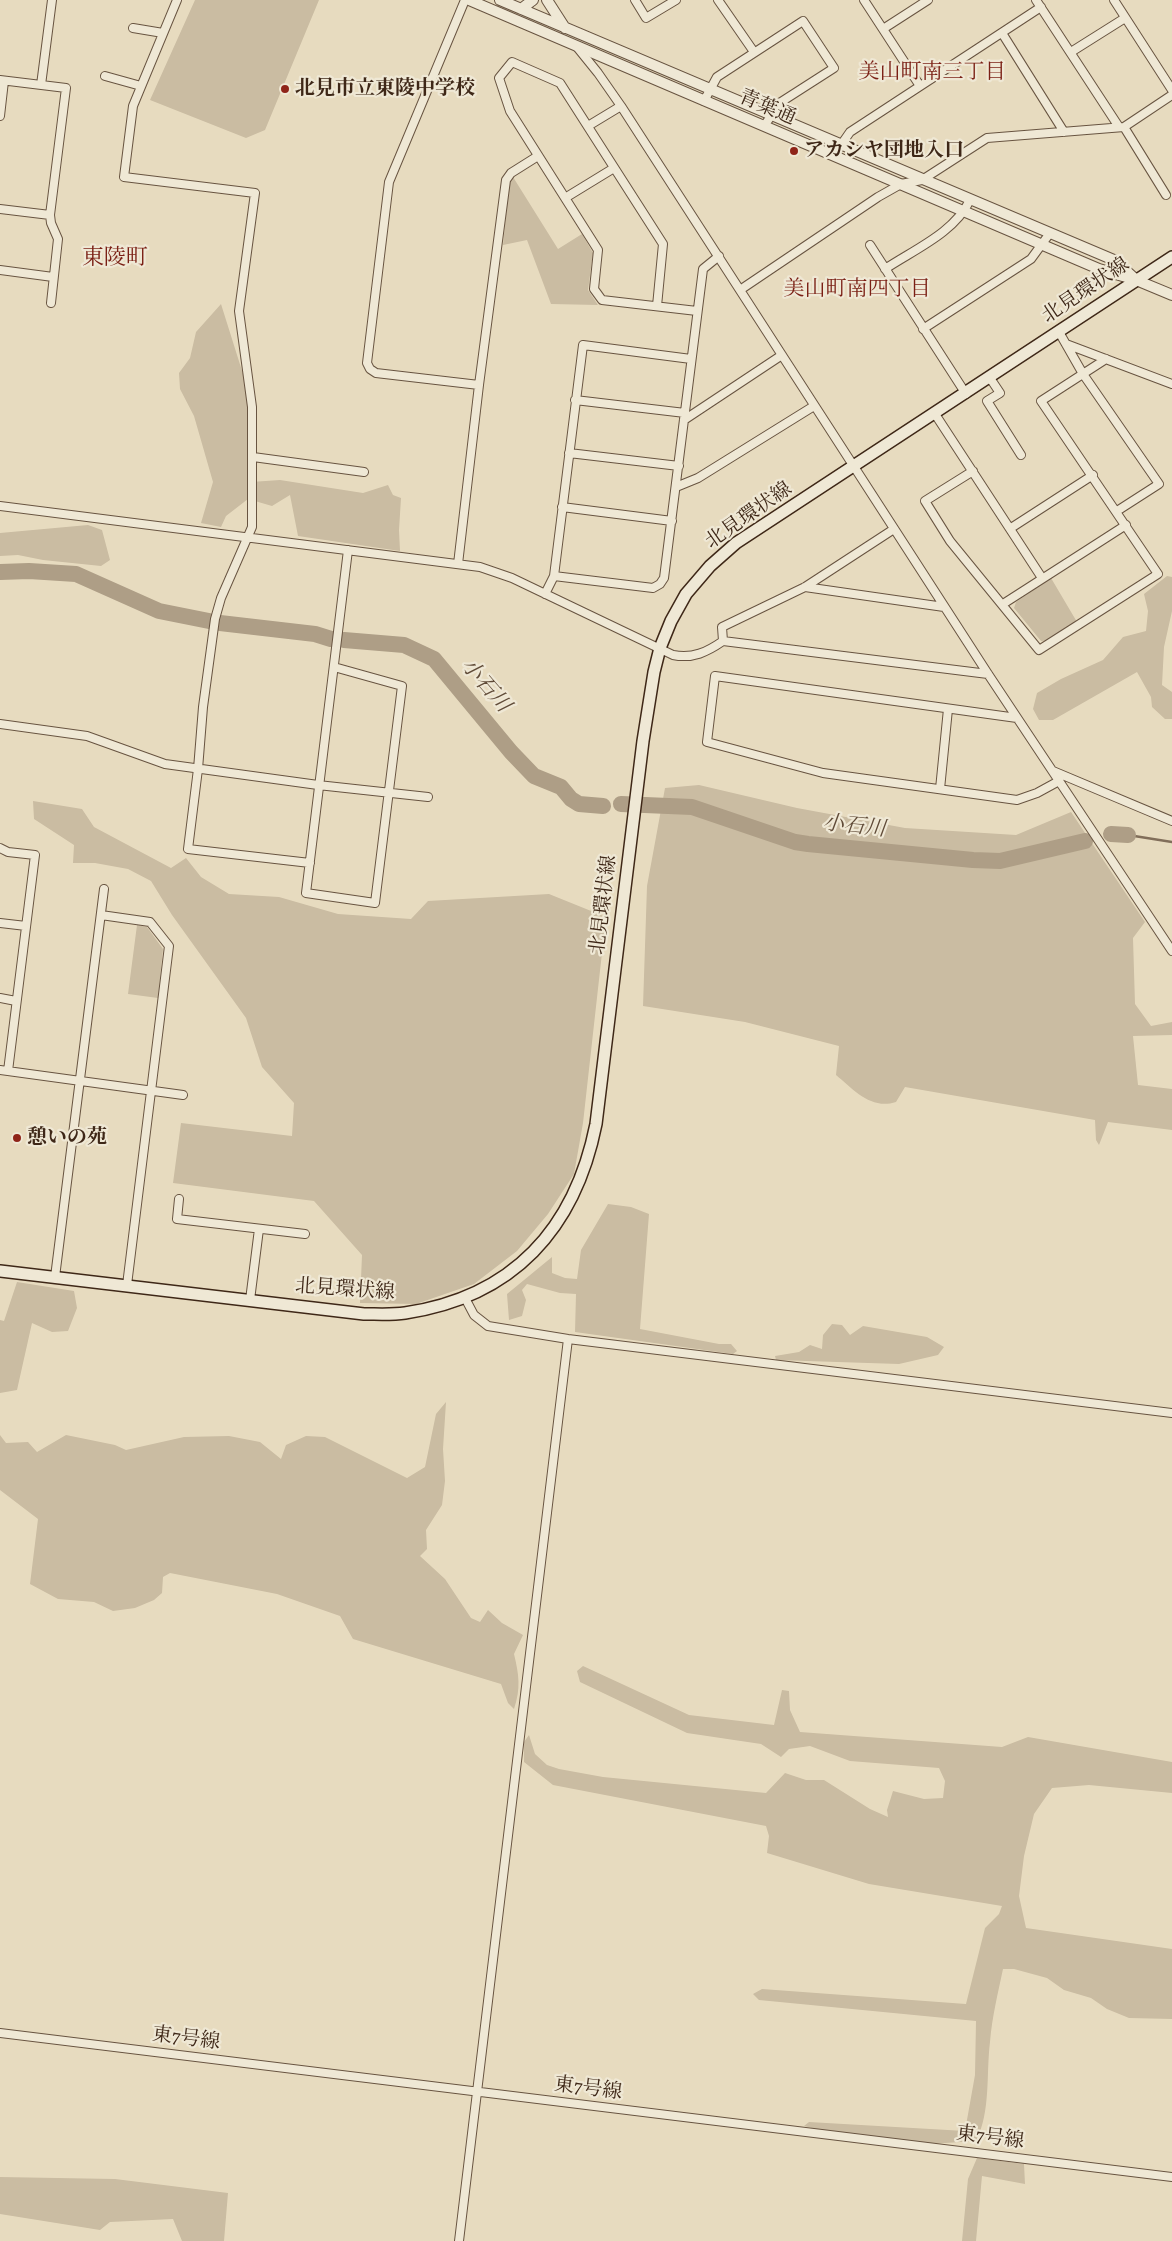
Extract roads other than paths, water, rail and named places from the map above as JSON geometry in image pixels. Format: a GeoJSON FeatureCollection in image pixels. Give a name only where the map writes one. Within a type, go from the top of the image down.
{"type":"FeatureCollection","features":[{"type":"Feature","properties":{"kind":"main road","name":"北見環状線"},"geometry":{"type":"LineString","coordinates":[[0,1271],[364,1314],[403,1313],[440,1306],[465,1298],[503,1277],[538,1247],[560,1220],[579,1186],[590,1155],[596,1124],[643,741],[654,672],[660,648],[671,621],[686,594],[710,566],[736,543],[966,394],[1172,257]]}},
{"type":"Feature","properties":{"kind":"street"},"geometry":{"type":"LineString","coordinates":[[41,85],[52,0]]}},
{"type":"Feature","properties":{"kind":"street"},"geometry":{"type":"LineString","coordinates":[[177,0],[133,106],[124,177],[256,193],[239,311],[252,407],[252,527],[221,598],[215,618],[203,707],[198,769],[188,849],[310,863]]}},
{"type":"Feature","properties":{"kind":"street"},"geometry":{"type":"LineString","coordinates":[[465,0],[389,182],[367,363],[370,369],[376,373],[479,385]]}},
{"type":"Feature","properties":{"kind":"street","name":"青葉通"},"geometry":{"type":"LineString","coordinates":[[469,0],[1099,269],[1136,280],[1172,295]]}},
{"type":"Feature","properties":{"kind":"street","name":"青葉通"},"geometry":{"type":"LineString","coordinates":[[500,0],[1114,260],[1136,280]]}},
{"type":"Feature","properties":{"kind":"street"},"geometry":{"type":"LineString","coordinates":[[521,9],[533,0]]}},
{"type":"Feature","properties":{"kind":"street"},"geometry":{"type":"LineString","coordinates":[[547,0],[574,44],[598,73],[621,106],[944,607],[1172,951]]}},
{"type":"Feature","properties":{"kind":"street"},"geometry":{"type":"LineString","coordinates":[[635,0],[646,18],[676,0]]}},
{"type":"Feature","properties":{"kind":"street"},"geometry":{"type":"LineString","coordinates":[[718,0],[754,52]]}},
{"type":"Feature","properties":{"kind":"street"},"geometry":{"type":"LineString","coordinates":[[864,0],[920,86]]}},
{"type":"Feature","properties":{"kind":"street"},"geometry":{"type":"LineString","coordinates":[[883,29],[928,0]]}},
{"type":"Feature","properties":{"kind":"street"},"geometry":{"type":"LineString","coordinates":[[1036,0],[1166,195]]}},
{"type":"Feature","properties":{"kind":"street"},"geometry":{"type":"LineString","coordinates":[[1114,0],[1172,90]]}},
{"type":"Feature","properties":{"kind":"street"},"geometry":{"type":"LineString","coordinates":[[834,156],[839,145],[850,132],[1041,8]]}},
{"type":"Feature","properties":{"kind":"street"},"geometry":{"type":"LineString","coordinates":[[1071,52],[1125,18]]}},
{"type":"Feature","properties":{"kind":"street"},"geometry":{"type":"LineString","coordinates":[[704,101],[718,77],[803,21],[834,68],[781,102],[764,126]]}},
{"type":"Feature","properties":{"kind":"street"},"geometry":{"type":"LineString","coordinates":[[133,28],[163,33]]}},
{"type":"Feature","properties":{"kind":"street"},"geometry":{"type":"LineString","coordinates":[[1002,33],[1064,132]]}},
{"type":"Feature","properties":{"kind":"street"},"geometry":{"type":"LineString","coordinates":[[657,306],[663,244],[560,83],[512,62],[499,78],[510,110],[598,250],[594,289],[602,300],[697,311]]}},
{"type":"Feature","properties":{"kind":"street"},"geometry":{"type":"LineString","coordinates":[[105,76],[140,86]]}},
{"type":"Feature","properties":{"kind":"street"},"geometry":{"type":"LineString","coordinates":[[0,116],[2,80],[66,88],[50,215],[51,223],[58,239],[51,303]]}},
{"type":"Feature","properties":{"kind":"street"},"geometry":{"type":"LineString","coordinates":[[740,290],[878,197],[901,184],[922,180],[987,138],[1122,127],[1172,95]]}},
{"type":"Feature","properties":{"kind":"street"},"geometry":{"type":"LineString","coordinates":[[588,126],[621,106]]}},
{"type":"Feature","properties":{"kind":"street"},"geometry":{"type":"LineString","coordinates":[[458,564],[506,180],[511,173],[538,156]]}},
{"type":"Feature","properties":{"kind":"street"},"geometry":{"type":"LineString","coordinates":[[565,198],[614,168]]}},
{"type":"Feature","properties":{"kind":"street"},"geometry":{"type":"LineString","coordinates":[[885,269],[954,224],[965,211],[970,200]]}},
{"type":"Feature","properties":{"kind":"street"},"geometry":{"type":"LineString","coordinates":[[0,210],[50,215]]}},
{"type":"Feature","properties":{"kind":"street"},"geometry":{"type":"LineString","coordinates":[[923,329],[1031,259],[1050,233]]}},
{"type":"Feature","properties":{"kind":"street"},"geometry":{"type":"LineString","coordinates":[[870,246],[966,394]]}},
{"type":"Feature","properties":{"kind":"street"},"geometry":{"type":"LineString","coordinates":[[554,576],[653,588],[660,584],[664,578],[703,269],[719,256]]}},
{"type":"Feature","properties":{"kind":"street"},"geometry":{"type":"LineString","coordinates":[[0,270],[53,277]]}},
{"type":"Feature","properties":{"kind":"street"},"geometry":{"type":"LineString","coordinates":[[1059,332],[1083,374],[1159,484],[1117,511]]}},
{"type":"Feature","properties":{"kind":"street"},"geometry":{"type":"LineString","coordinates":[[1066,344],[1172,384]]}},
{"type":"Feature","properties":{"kind":"street"},"geometry":{"type":"LineString","coordinates":[[545,594],[554,576],[583,345],[691,359]]}},
{"type":"Feature","properties":{"kind":"street"},"geometry":{"type":"LineString","coordinates":[[575,400],[685,416],[782,355]]}},
{"type":"Feature","properties":{"kind":"street"},"geometry":{"type":"LineString","coordinates":[[973,471],[925,501],[950,541],[1039,650],[1158,574],[1093,475],[1041,401],[1106,359]]}},
{"type":"Feature","properties":{"kind":"street"},"geometry":{"type":"LineString","coordinates":[[990,378],[1000,393],[987,402],[1021,455]]}},
{"type":"Feature","properties":{"kind":"street"},"geometry":{"type":"LineString","coordinates":[[676,487],[698,478],[814,406]]}},
{"type":"Feature","properties":{"kind":"street"},"geometry":{"type":"LineString","coordinates":[[935,414],[1042,578]]}},
{"type":"Feature","properties":{"kind":"street"},"geometry":{"type":"LineString","coordinates":[[569,453],[679,466]]}},
{"type":"Feature","properties":{"kind":"street"},"geometry":{"type":"LineString","coordinates":[[253,457],[364,472]]}},
{"type":"Feature","properties":{"kind":"street"},"geometry":{"type":"LineString","coordinates":[[1011,528],[1093,475]]}},
{"type":"Feature","properties":{"kind":"street"},"geometry":{"type":"LineString","coordinates":[[0,506],[480,567],[512,578],[673,655],[687,658],[707,652],[723,641],[988,674]]}},
{"type":"Feature","properties":{"kind":"street"},"geometry":{"type":"LineString","coordinates":[[562,507],[672,520]]}},
{"type":"Feature","properties":{"kind":"street"},"geometry":{"type":"LineString","coordinates":[[1003,604],[1126,525]]}},
{"type":"Feature","properties":{"kind":"street"},"geometry":{"type":"LineString","coordinates":[[723,641],[722,627],[806,587],[894,529]]}},
{"type":"Feature","properties":{"kind":"street"},"geometry":{"type":"LineString","coordinates":[[334,667],[402,686],[375,903],[306,893],[348,550]]}},
{"type":"Feature","properties":{"kind":"street"},"geometry":{"type":"LineString","coordinates":[[806,587],[944,607]]}},
{"type":"Feature","properties":{"kind":"street"},"geometry":{"type":"LineString","coordinates":[[1017,718],[716,676],[707,742],[823,773],[1017,800],[1037,793],[1059,781]]}},
{"type":"Feature","properties":{"kind":"street"},"geometry":{"type":"LineString","coordinates":[[940,789],[948,709]]}},
{"type":"Feature","properties":{"kind":"street"},"geometry":{"type":"LineString","coordinates":[[0,724],[87,736],[165,764],[318,786],[428,797]]}},
{"type":"Feature","properties":{"kind":"street"},"geometry":{"type":"LineString","coordinates":[[1051,770],[1172,820]]}},
{"type":"Feature","properties":{"kind":"street"},"geometry":{"type":"LineString","coordinates":[[0,848],[8,852],[34,854],[16,1001],[4,1071],[183,1096]]}},
{"type":"Feature","properties":{"kind":"street"},"geometry":{"type":"LineString","coordinates":[[55,1277],[104,889]]}},
{"type":"Feature","properties":{"kind":"street"},"geometry":{"type":"LineString","coordinates":[[101,915],[150,922],[169,946],[127,1286]]}},
{"type":"Feature","properties":{"kind":"street"},"geometry":{"type":"LineString","coordinates":[[0,923],[26,926]]}},
{"type":"Feature","properties":{"kind":"street"},"geometry":{"type":"LineString","coordinates":[[0,998],[16,1001]]}},
{"type":"Feature","properties":{"kind":"street"},"geometry":{"type":"LineString","coordinates":[[179,1199],[177,1219],[305,1234]]}},
{"type":"Feature","properties":{"kind":"street"},"geometry":{"type":"LineString","coordinates":[[250,1300],[259,1229]]}},
{"type":"Feature","properties":{"kind":"street"},"geometry":{"type":"LineString","coordinates":[[465,1298],[474,1315],[488,1326],[568,1339],[1172,1414]]}},
{"type":"Feature","properties":{"kind":"street"},"geometry":{"type":"LineString","coordinates":[[459,2241],[568,1339]]}},
{"type":"Feature","properties":{"kind":"street","name":"東7号線"},"geometry":{"type":"LineString","coordinates":[[0,2032],[1172,2177]]}},
{"type":"Feature","properties":{"kind":"waterway","name":"小石川"},"geometry":{"type":"LineString","coordinates":[[0,572],[29,571],[76,574],[159,611],[209,621]]}},
{"type":"Feature","properties":{"kind":"waterway","name":"小石川"},"geometry":{"type":"LineString","coordinates":[[220,623],[315,634],[331,639]]}},
{"type":"Feature","properties":{"kind":"waterway","name":"小石川"},"geometry":{"type":"LineString","coordinates":[[344,640],[404,645],[434,659],[511,752],[534,776],[561,787],[571,799],[579,804],[603,806]]}},
{"type":"Feature","properties":{"kind":"waterway","name":"小石川"},"geometry":{"type":"LineString","coordinates":[[621,804],[692,807],[795,842],[973,860],[1000,861],[1085,841]]}},
{"type":"Feature","properties":{"kind":"waterway","name":"小石川"},"geometry":{"type":"LineString","coordinates":[[1111,834],[1128,835]]}},
{"type":"Feature","properties":{"kind":"waterway","name":"小石川"},"geometry":{"type":"LineString","coordinates":[[1128,835],[1172,842]]}},
{"type":"Feature","properties":{"kind":"place","name":"北見市立東陵中学校"},"geometry":{"type":"Point","coordinates":[285,89]}},
{"type":"Feature","properties":{"kind":"place","name":"アカシヤ団地入口"},"geometry":{"type":"Point","coordinates":[794,151]}},
{"type":"Feature","properties":{"kind":"place","name":"憩いの苑"},"geometry":{"type":"Point","coordinates":[17,1138]}},
{"type":"Feature","properties":{"kind":"district","name":"美山町南三丁目"},"geometry":{"type":"Point","coordinates":[932,73]}},
{"type":"Feature","properties":{"kind":"district","name":"東陵町"},"geometry":{"type":"Point","coordinates":[115,259]}},
{"type":"Feature","properties":{"kind":"district","name":"美山町南四丁目"},"geometry":{"type":"Point","coordinates":[857,290]}}]}
